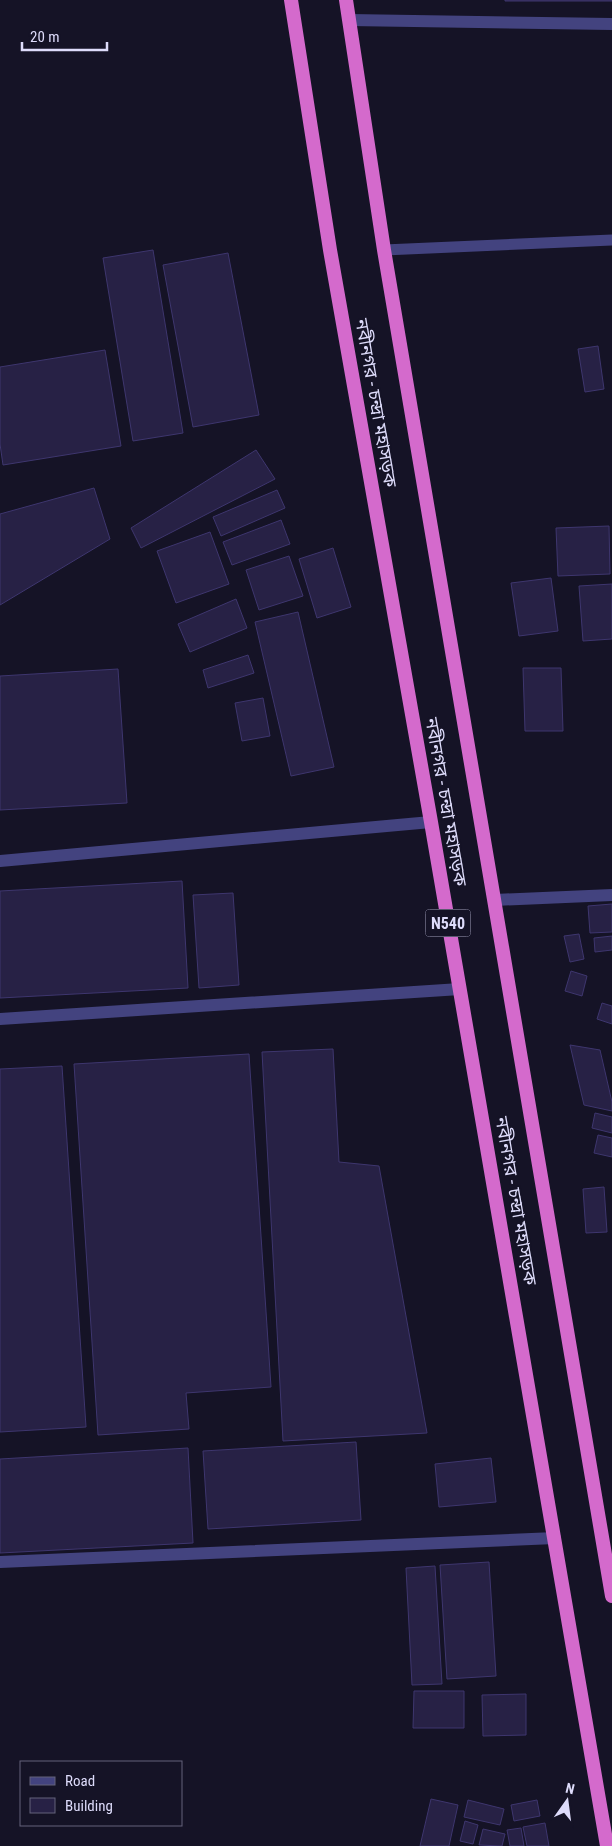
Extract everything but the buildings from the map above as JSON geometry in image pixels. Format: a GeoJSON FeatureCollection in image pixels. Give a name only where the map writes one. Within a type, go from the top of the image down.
{"type":"FeatureCollection","features":[{"type":"Feature","properties":{"kind":"highway","name":"নবীনগর - চন্দ্রা মহাসড়ক"},"geometry":{"type":"LineString","coordinates":[[291,0],[330,250],[460,989],[607,1846]]}},
{"type":"Feature","properties":{"kind":"highway","name":"নবীনগর - চন্দ্রা মহাসড়ক"},"geometry":{"type":"LineString","coordinates":[[346,0],[384,250],[612,1596]]}},
{"type":"Feature","properties":{"kind":"street"},"geometry":{"type":"LineString","coordinates":[[349,20],[612,24]]}},
{"type":"Feature","properties":{"kind":"street"},"geometry":{"type":"LineString","coordinates":[[0,861],[431,822]]}},
{"type":"Feature","properties":{"kind":"street"},"geometry":{"type":"LineString","coordinates":[[495,900],[612,895]]}},
{"type":"Feature","properties":{"kind":"street"},"geometry":{"type":"LineString","coordinates":[[0,1019],[460,989]]}},
{"type":"Feature","properties":{"kind":"street"},"geometry":{"type":"LineString","coordinates":[[0,1562],[555,1538]]}},
{"type":"Feature","properties":{"kind":"lane"},"geometry":{"type":"LineString","coordinates":[[384,250],[612,240]]}}]}
